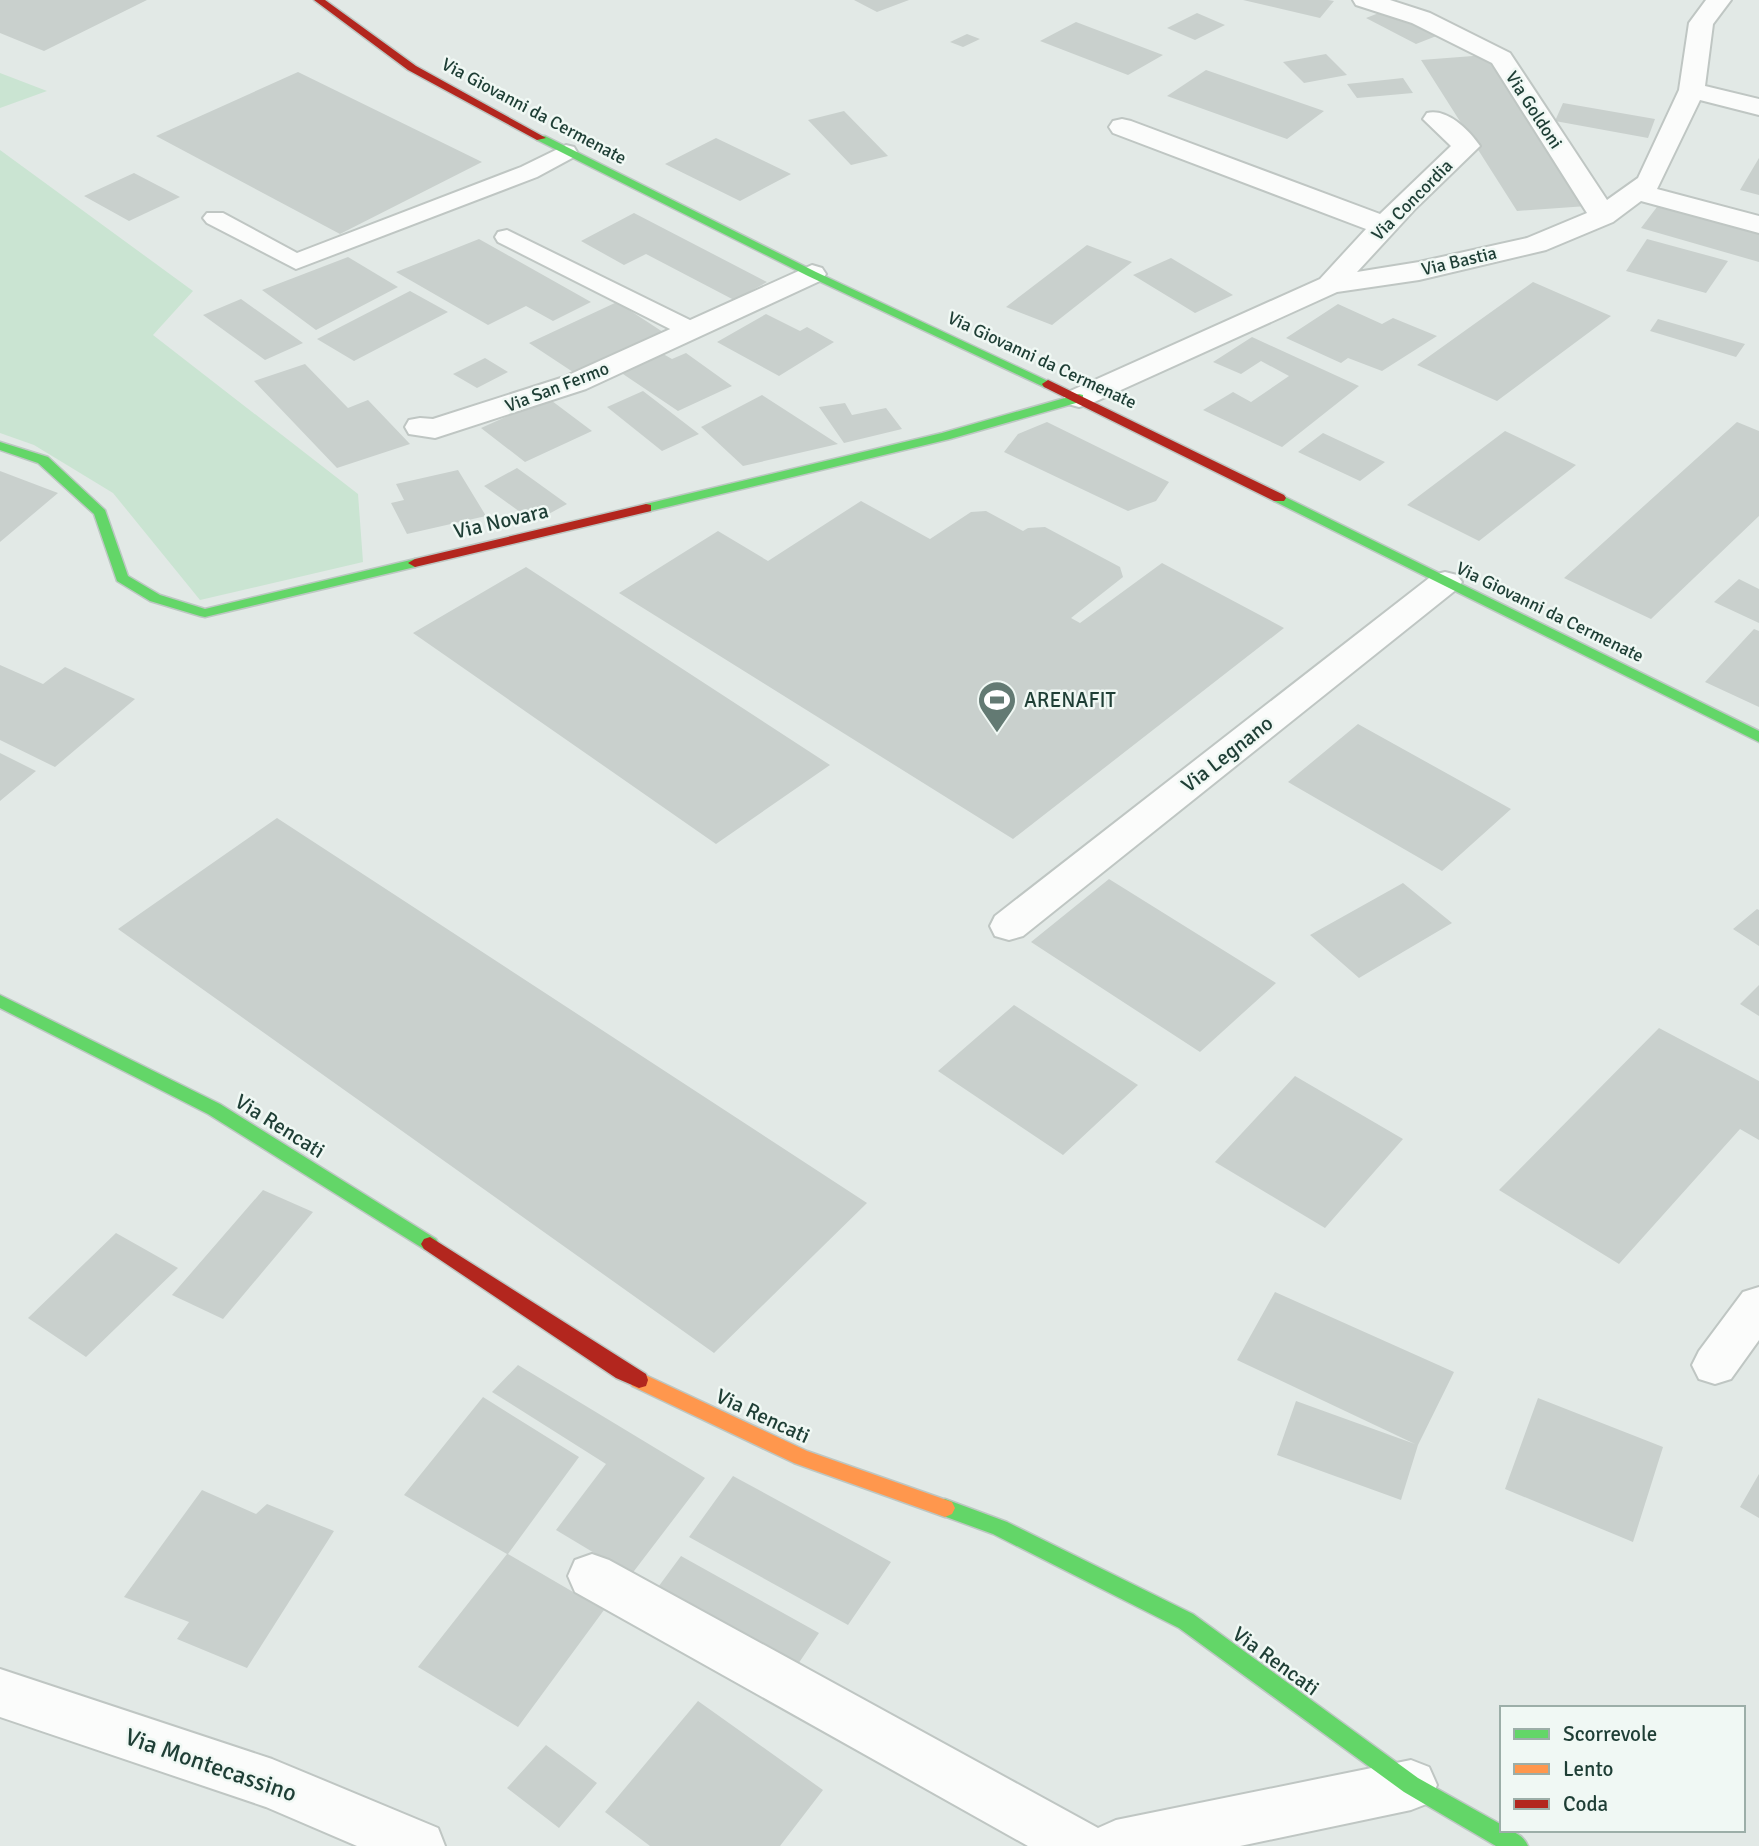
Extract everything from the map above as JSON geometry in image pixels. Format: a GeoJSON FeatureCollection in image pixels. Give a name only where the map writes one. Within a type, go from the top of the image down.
{"type":"FeatureCollection","features":[{"type":"Feature","properties":{"kind":"street","name":"Via Giovanni da Cermenate"},"geometry":{"type":"LineString","coordinates":[[319,0],[412,68],[566,152],[812,275],[1079,398],[1759,737]]}},
{"type":"Feature","properties":{"kind":"street","name":"Via Goldoni"},"geometry":{"type":"LineString","coordinates":[[1365,0],[1421,18],[1501,58],[1603,216]]}},
{"type":"Feature","properties":{"kind":"street","name":"Via Bastia"},"geometry":{"type":"LineString","coordinates":[[1079,398],[1330,285],[1419,271],[1536,244],[1603,216],[1648,182],[1692,90],[1701,23],[1718,0]]}},
{"type":"Feature","properties":{"kind":"street"},"geometry":{"type":"LineString","coordinates":[[1692,90],[1759,107]]}},
{"type":"Feature","properties":{"kind":"street","name":"Via Concordia"},"geometry":{"type":"LineString","coordinates":[[1330,285],[1385,226],[1467,146],[1436,119]]}},
{"type":"Feature","properties":{"kind":"street"},"geometry":{"type":"LineString","coordinates":[[1122,127],[1385,226]]}},
{"type":"Feature","properties":{"kind":"street"},"geometry":{"type":"LineString","coordinates":[[1635,191],[1759,225]]}},
{"type":"Feature","properties":{"kind":"street","name":"Via San Fermo"},"geometry":{"type":"LineString","coordinates":[[420,427],[435,429],[575,383],[812,275]]}},
{"type":"Feature","properties":{"kind":"street","name":"Via Novara"},"geometry":{"type":"LineString","coordinates":[[0,446],[43,460],[100,513],[122,578],[155,598],[205,613],[933,439],[1079,398]]}},
{"type":"Feature","properties":{"kind":"street","name":"Via Legnano"},"geometry":{"type":"LineString","coordinates":[[1009,926],[1445,582]]}},
{"type":"Feature","properties":{"kind":"street","name":"Via Rencati"},"geometry":{"type":"LineString","coordinates":[[0,1000],[214,1109],[443,1251],[623,1372],[801,1457],[1000,1528],[1186,1622],[1411,1785],[1517,1846]]}},
{"type":"Feature","properties":{"kind":"street"},"geometry":{"type":"LineString","coordinates":[[1715,1365],[1759,1306]]}},
{"type":"Feature","properties":{"kind":"street"},"geometry":{"type":"LineString","coordinates":[[592,1576],[1079,1846]]}},
{"type":"Feature","properties":{"kind":"street","name":"Via Montecassino"},"geometry":{"type":"LineString","coordinates":[[0,1693],[272,1784],[419,1846]]}},
{"type":"Feature","properties":{"kind":"street"},"geometry":{"type":"LineString","coordinates":[[1116,1846],[1411,1785]]}},
{"type":"Feature","properties":{"kind":"lane"},"geometry":{"type":"LineString","coordinates":[[215,218],[296,262],[529,172],[566,152]]}},
{"type":"Feature","properties":{"kind":"lane"},"geometry":{"type":"LineString","coordinates":[[507,237],[691,330]]}},
{"type":"Feature","properties":{"kind":"green space"},"geometry":{"type":"Polygon","coordinates":[[[0,73],[47,91],[0,108],[0,73]]]}},
{"type":"Feature","properties":{"kind":"green space"},"geometry":{"type":"Polygon","coordinates":[[[0,150],[193,291],[153,335],[358,494],[363,562],[200,600],[113,493],[34,445],[0,433],[0,150]]]}},
{"type":"Feature","properties":{"kind":"building"},"geometry":{"type":"Polygon","coordinates":[[[0,0],[147,0],[44,51],[0,33],[0,0]]]}},
{"type":"Feature","properties":{"kind":"building"},"geometry":{"type":"Polygon","coordinates":[[[854,0],[909,0],[877,12],[854,0]]]}},
{"type":"Feature","properties":{"kind":"building"},"geometry":{"type":"Polygon","coordinates":[[[1243,0],[1328,0],[1334,1],[1320,18],[1243,0]]]}},
{"type":"Feature","properties":{"kind":"building"},"geometry":{"type":"Polygon","coordinates":[[[1389,9],[1439,35],[1416,44],[1366,18],[1389,9]]]}},
{"type":"Feature","properties":{"kind":"building"},"geometry":{"type":"Polygon","coordinates":[[[1197,13],[1225,25],[1195,40],[1167,28],[1197,13]]]}},
{"type":"Feature","properties":{"kind":"building"},"geometry":{"type":"Polygon","coordinates":[[[1076,22],[1163,55],[1128,75],[1040,41],[1076,22]]]}},
{"type":"Feature","properties":{"kind":"building"},"geometry":{"type":"Polygon","coordinates":[[[967,34],[980,39],[963,47],[950,42],[967,34]]]}},
{"type":"Feature","properties":{"kind":"building"},"geometry":{"type":"Polygon","coordinates":[[[1326,54],[1347,75],[1304,83],[1283,62],[1326,54]]]}},
{"type":"Feature","properties":{"kind":"building"},"geometry":{"type":"Polygon","coordinates":[[[1486,55],[1587,206],[1517,211],[1421,60],[1486,55]]]}},
{"type":"Feature","properties":{"kind":"building"},"geometry":{"type":"Polygon","coordinates":[[[1206,70],[1324,111],[1287,139],[1167,96],[1206,70]]]}},
{"type":"Feature","properties":{"kind":"building"},"geometry":{"type":"Polygon","coordinates":[[[298,72],[482,162],[340,234],[156,136],[298,72]]]}},
{"type":"Feature","properties":{"kind":"building"},"geometry":{"type":"Polygon","coordinates":[[[1403,78],[1413,93],[1357,98],[1347,84],[1403,78]]]}},
{"type":"Feature","properties":{"kind":"building"},"geometry":{"type":"Polygon","coordinates":[[[1563,103],[1655,119],[1648,138],[1555,121],[1563,103]]]}},
{"type":"Feature","properties":{"kind":"building"},"geometry":{"type":"Polygon","coordinates":[[[844,111],[888,156],[851,165],[808,120],[844,111]]]}},
{"type":"Feature","properties":{"kind":"building"},"geometry":{"type":"Polygon","coordinates":[[[716,138],[791,174],[740,201],[665,164],[716,138]]]}},
{"type":"Feature","properties":{"kind":"building"},"geometry":{"type":"Polygon","coordinates":[[[1759,158],[1759,195],[1740,190],[1759,158]]]}},
{"type":"Feature","properties":{"kind":"building"},"geometry":{"type":"Polygon","coordinates":[[[134,173],[180,197],[129,221],[84,196],[134,173]]]}},
{"type":"Feature","properties":{"kind":"building"},"geometry":{"type":"Polygon","coordinates":[[[1660,203],[1759,231],[1759,262],[1641,228],[1660,203]]]}},
{"type":"Feature","properties":{"kind":"building"},"geometry":{"type":"Polygon","coordinates":[[[634,213],[767,282],[734,300],[646,254],[624,265],[581,241],[634,213]]]}},
{"type":"Feature","properties":{"kind":"building"},"geometry":{"type":"Polygon","coordinates":[[[479,239],[591,302],[553,321],[526,306],[488,325],[396,272],[479,239]]]}},
{"type":"Feature","properties":{"kind":"building"},"geometry":{"type":"Polygon","coordinates":[[[1647,239],[1728,261],[1706,293],[1626,271],[1647,239]]]}},
{"type":"Feature","properties":{"kind":"building"},"geometry":{"type":"Polygon","coordinates":[[[1087,245],[1132,262],[1052,325],[1006,307],[1087,245]]]}},
{"type":"Feature","properties":{"kind":"building"},"geometry":{"type":"Polygon","coordinates":[[[348,257],[398,287],[316,330],[262,290],[348,257]]]}},
{"type":"Feature","properties":{"kind":"building"},"geometry":{"type":"Polygon","coordinates":[[[1171,258],[1233,295],[1195,313],[1133,275],[1171,258]]]}},
{"type":"Feature","properties":{"kind":"building"},"geometry":{"type":"Polygon","coordinates":[[[1533,282],[1611,316],[1497,401],[1417,365],[1533,282]]]}},
{"type":"Feature","properties":{"kind":"building"},"geometry":{"type":"Polygon","coordinates":[[[410,291],[448,312],[354,361],[317,339],[410,291]]]}},
{"type":"Feature","properties":{"kind":"building"},"geometry":{"type":"Polygon","coordinates":[[[241,299],[303,343],[265,360],[203,315],[241,299]]]}},
{"type":"Feature","properties":{"kind":"building"},"geometry":{"type":"Polygon","coordinates":[[[617,302],[666,334],[579,376],[529,343],[617,302]]]}},
{"type":"Feature","properties":{"kind":"building"},"geometry":{"type":"Polygon","coordinates":[[[1338,304],[1382,324],[1393,318],[1437,336],[1382,371],[1348,358],[1341,363],[1286,338],[1338,304]]]}},
{"type":"Feature","properties":{"kind":"building"},"geometry":{"type":"Polygon","coordinates":[[[766,314],[800,331],[807,327],[834,342],[779,376],[717,342],[766,314]]]}},
{"type":"Feature","properties":{"kind":"building"},"geometry":{"type":"Polygon","coordinates":[[[1658,319],[1745,344],[1736,357],[1650,331],[1658,319]]]}},
{"type":"Feature","properties":{"kind":"building"},"geometry":{"type":"Polygon","coordinates":[[[1252,337],[1359,386],[1282,447],[1203,410],[1233,392],[1251,402],[1289,376],[1261,361],[1241,374],[1213,362],[1252,337]]]}},
{"type":"Feature","properties":{"kind":"building"},"geometry":{"type":"Polygon","coordinates":[[[656,350],[672,359],[686,353],[732,386],[678,411],[617,370],[656,350]]]}},
{"type":"Feature","properties":{"kind":"building"},"geometry":{"type":"Polygon","coordinates":[[[485,358],[508,372],[477,388],[453,374],[485,358]]]}},
{"type":"Feature","properties":{"kind":"building"},"geometry":{"type":"Polygon","coordinates":[[[305,364],[348,408],[368,400],[410,444],[337,468],[254,381],[305,364]]]}},
{"type":"Feature","properties":{"kind":"building"},"geometry":{"type":"Polygon","coordinates":[[[643,391],[699,434],[662,451],[607,407],[643,391]]]}},
{"type":"Feature","properties":{"kind":"building"},"geometry":{"type":"Polygon","coordinates":[[[762,395],[838,444],[743,466],[701,427],[762,395]]]}},
{"type":"Feature","properties":{"kind":"building"},"geometry":{"type":"Polygon","coordinates":[[[548,398],[592,431],[525,462],[481,428],[548,398]]]}},
{"type":"Feature","properties":{"kind":"building"},"geometry":{"type":"Polygon","coordinates":[[[845,403],[852,415],[886,408],[902,429],[844,443],[819,407],[845,403]]]}},
{"type":"Feature","properties":{"kind":"building"},"geometry":{"type":"Polygon","coordinates":[[[1047,422],[1169,482],[1156,501],[1128,511],[1004,452],[1018,434],[1047,422]]]}},
{"type":"Feature","properties":{"kind":"building"},"geometry":{"type":"Polygon","coordinates":[[[1737,422],[1759,431],[1759,516],[1651,619],[1564,578],[1737,422]]]}},
{"type":"Feature","properties":{"kind":"building"},"geometry":{"type":"Polygon","coordinates":[[[1505,431],[1576,465],[1479,541],[1407,505],[1505,431]]]}},
{"type":"Feature","properties":{"kind":"building"},"geometry":{"type":"Polygon","coordinates":[[[1323,433],[1385,462],[1360,481],[1298,452],[1323,433]]]}},
{"type":"Feature","properties":{"kind":"building"},"geometry":{"type":"Polygon","coordinates":[[[517,468],[567,504],[534,522],[484,486],[517,468]]]}},
{"type":"Feature","properties":{"kind":"building"},"geometry":{"type":"Polygon","coordinates":[[[458,470],[486,516],[407,534],[391,503],[404,500],[396,484],[458,470]]]}},
{"type":"Feature","properties":{"kind":"building"},"geometry":{"type":"Polygon","coordinates":[[[0,471],[58,493],[0,542],[0,471]]]}},
{"type":"Feature","properties":{"kind":"building","name":"ARENAFIT"},"geometry":{"type":"Polygon","coordinates":[[[861,501],[930,539],[971,512],[986,511],[1023,531],[1045,527],[1120,567],[1123,577],[1071,618],[1080,623],[1162,563],[1284,628],[1013,839],[619,593],[718,531],[768,561],[861,501]]]}},
{"type":"Feature","properties":{"kind":"building"},"geometry":{"type":"Polygon","coordinates":[[[526,567],[830,765],[716,844],[413,633],[526,567]]]}},
{"type":"Feature","properties":{"kind":"building"},"geometry":{"type":"Polygon","coordinates":[[[1739,579],[1759,589],[1759,623],[1714,602],[1739,579]]]}},
{"type":"Feature","properties":{"kind":"building"},"geometry":{"type":"Polygon","coordinates":[[[1754,629],[1759,631],[1759,707],[1705,682],[1754,629]]]}},
{"type":"Feature","properties":{"kind":"building"},"geometry":{"type":"Polygon","coordinates":[[[0,665],[43,684],[65,667],[135,699],[55,767],[0,740],[0,665]]]}},
{"type":"Feature","properties":{"kind":"building"},"geometry":{"type":"Polygon","coordinates":[[[1358,724],[1511,809],[1442,871],[1288,782],[1358,724]]]}},
{"type":"Feature","properties":{"kind":"building"},"geometry":{"type":"Polygon","coordinates":[[[0,753],[36,771],[0,801],[0,753]]]}},
{"type":"Feature","properties":{"kind":"building"},"geometry":{"type":"Polygon","coordinates":[[[277,818],[867,1203],[714,1353],[118,929],[277,818]]]}},
{"type":"Feature","properties":{"kind":"building"},"geometry":{"type":"Polygon","coordinates":[[[1109,879],[1276,983],[1200,1052],[1031,942],[1109,879]]]}},
{"type":"Feature","properties":{"kind":"building"},"geometry":{"type":"Polygon","coordinates":[[[1403,883],[1452,923],[1359,978],[1310,935],[1403,883]]]}},
{"type":"Feature","properties":{"kind":"building"},"geometry":{"type":"Polygon","coordinates":[[[1759,910],[1759,946],[1733,929],[1759,910]]]}},
{"type":"Feature","properties":{"kind":"building"},"geometry":{"type":"Polygon","coordinates":[[[1759,985],[1759,1016],[1740,1004],[1759,985]]]}},
{"type":"Feature","properties":{"kind":"building"},"geometry":{"type":"Polygon","coordinates":[[[1014,1005],[1138,1085],[1063,1155],[938,1071],[1014,1005]]]}},
{"type":"Feature","properties":{"kind":"building"},"geometry":{"type":"Polygon","coordinates":[[[1659,1028],[1759,1081],[1759,1140],[1740,1129],[1619,1264],[1499,1190],[1659,1028]]]}},
{"type":"Feature","properties":{"kind":"building"},"geometry":{"type":"Polygon","coordinates":[[[1295,1076],[1403,1139],[1325,1228],[1215,1162],[1295,1076]]]}},
{"type":"Feature","properties":{"kind":"building"},"geometry":{"type":"Polygon","coordinates":[[[263,1190],[313,1212],[223,1319],[172,1295],[263,1190]]]}},
{"type":"Feature","properties":{"kind":"building"},"geometry":{"type":"Polygon","coordinates":[[[116,1233],[178,1268],[86,1357],[28,1318],[116,1233]]]}},
{"type":"Feature","properties":{"kind":"building"},"geometry":{"type":"Polygon","coordinates":[[[1275,1292],[1454,1372],[1418,1445],[1401,1500],[1277,1455],[1296,1401],[1415,1444],[1237,1360],[1275,1292]]]}},
{"type":"Feature","properties":{"kind":"building"},"geometry":{"type":"Polygon","coordinates":[[[518,1365],[705,1478],[631,1575],[556,1530],[606,1464],[492,1392],[518,1365]]]}},
{"type":"Feature","properties":{"kind":"building"},"geometry":{"type":"Polygon","coordinates":[[[483,1397],[579,1457],[508,1554],[604,1610],[518,1727],[418,1667],[507,1554],[404,1495],[483,1397]]]}},
{"type":"Feature","properties":{"kind":"building"},"geometry":{"type":"Polygon","coordinates":[[[1538,1398],[1663,1447],[1633,1542],[1505,1489],[1538,1398]]]}},
{"type":"Feature","properties":{"kind":"building"},"geometry":{"type":"Polygon","coordinates":[[[1759,1474],[1759,1518],[1740,1507],[1759,1474]]]}},
{"type":"Feature","properties":{"kind":"building"},"geometry":{"type":"Polygon","coordinates":[[[733,1476],[891,1562],[848,1625],[689,1537],[733,1476]]]}},
{"type":"Feature","properties":{"kind":"building"},"geometry":{"type":"Polygon","coordinates":[[[202,1490],[256,1514],[267,1504],[334,1531],[247,1668],[177,1639],[189,1622],[124,1597],[202,1490]]]}},
{"type":"Feature","properties":{"kind":"building"},"geometry":{"type":"Polygon","coordinates":[[[681,1556],[819,1633],[792,1673],[653,1594],[681,1556]]]}},
{"type":"Feature","properties":{"kind":"building"},"geometry":{"type":"Polygon","coordinates":[[[698,1701],[823,1790],[780,1846],[650,1846],[605,1812],[698,1701]]]}},
{"type":"Feature","properties":{"kind":"building"},"geometry":{"type":"Polygon","coordinates":[[[546,1745],[597,1783],[559,1828],[507,1788],[546,1745]]]}},
{"type":"Feature","properties":{"kind":"traffic: fast"},"geometry":{"type":"LineString","coordinates":[[541,138],[812,274],[1048,384]]}},
{"type":"Feature","properties":{"kind":"traffic: fast"},"geometry":{"type":"LineString","coordinates":[[646,508],[946,436],[1079,398]]}},
{"type":"Feature","properties":{"kind":"traffic: fast"},"geometry":{"type":"LineString","coordinates":[[0,446],[43,460],[100,513],[122,578],[155,598],[205,613],[415,563]]}},
{"type":"Feature","properties":{"kind":"traffic: fast"},"geometry":{"type":"LineString","coordinates":[[1279,498],[1759,737]]}},
{"type":"Feature","properties":{"kind":"traffic: fast"},"geometry":{"type":"LineString","coordinates":[[0,1001],[214,1109],[430,1244]]}},
{"type":"Feature","properties":{"kind":"traffic: fast"},"geometry":{"type":"LineString","coordinates":[[945,1508],[1000,1528],[1186,1621],[1411,1785],[1517,1846]]}},
{"type":"Feature","properties":{"kind":"traffic: slow"},"geometry":{"type":"LineString","coordinates":[[639,1380],[801,1457],[945,1508]]}},
{"type":"Feature","properties":{"kind":"traffic: jam"},"geometry":{"type":"LineString","coordinates":[[319,0],[412,68],[541,138]]}},
{"type":"Feature","properties":{"kind":"traffic: jam"},"geometry":{"type":"LineString","coordinates":[[1048,384],[1279,498]]}},
{"type":"Feature","properties":{"kind":"traffic: jam"},"geometry":{"type":"LineString","coordinates":[[415,563],[646,508]]}},
{"type":"Feature","properties":{"kind":"traffic: jam"},"geometry":{"type":"LineString","coordinates":[[430,1244],[639,1380]]}},
{"type":"Feature","properties":{"kind":"place","name":"ARENAFIT"},"geometry":{"type":"Point","coordinates":[997,734]}}]}
